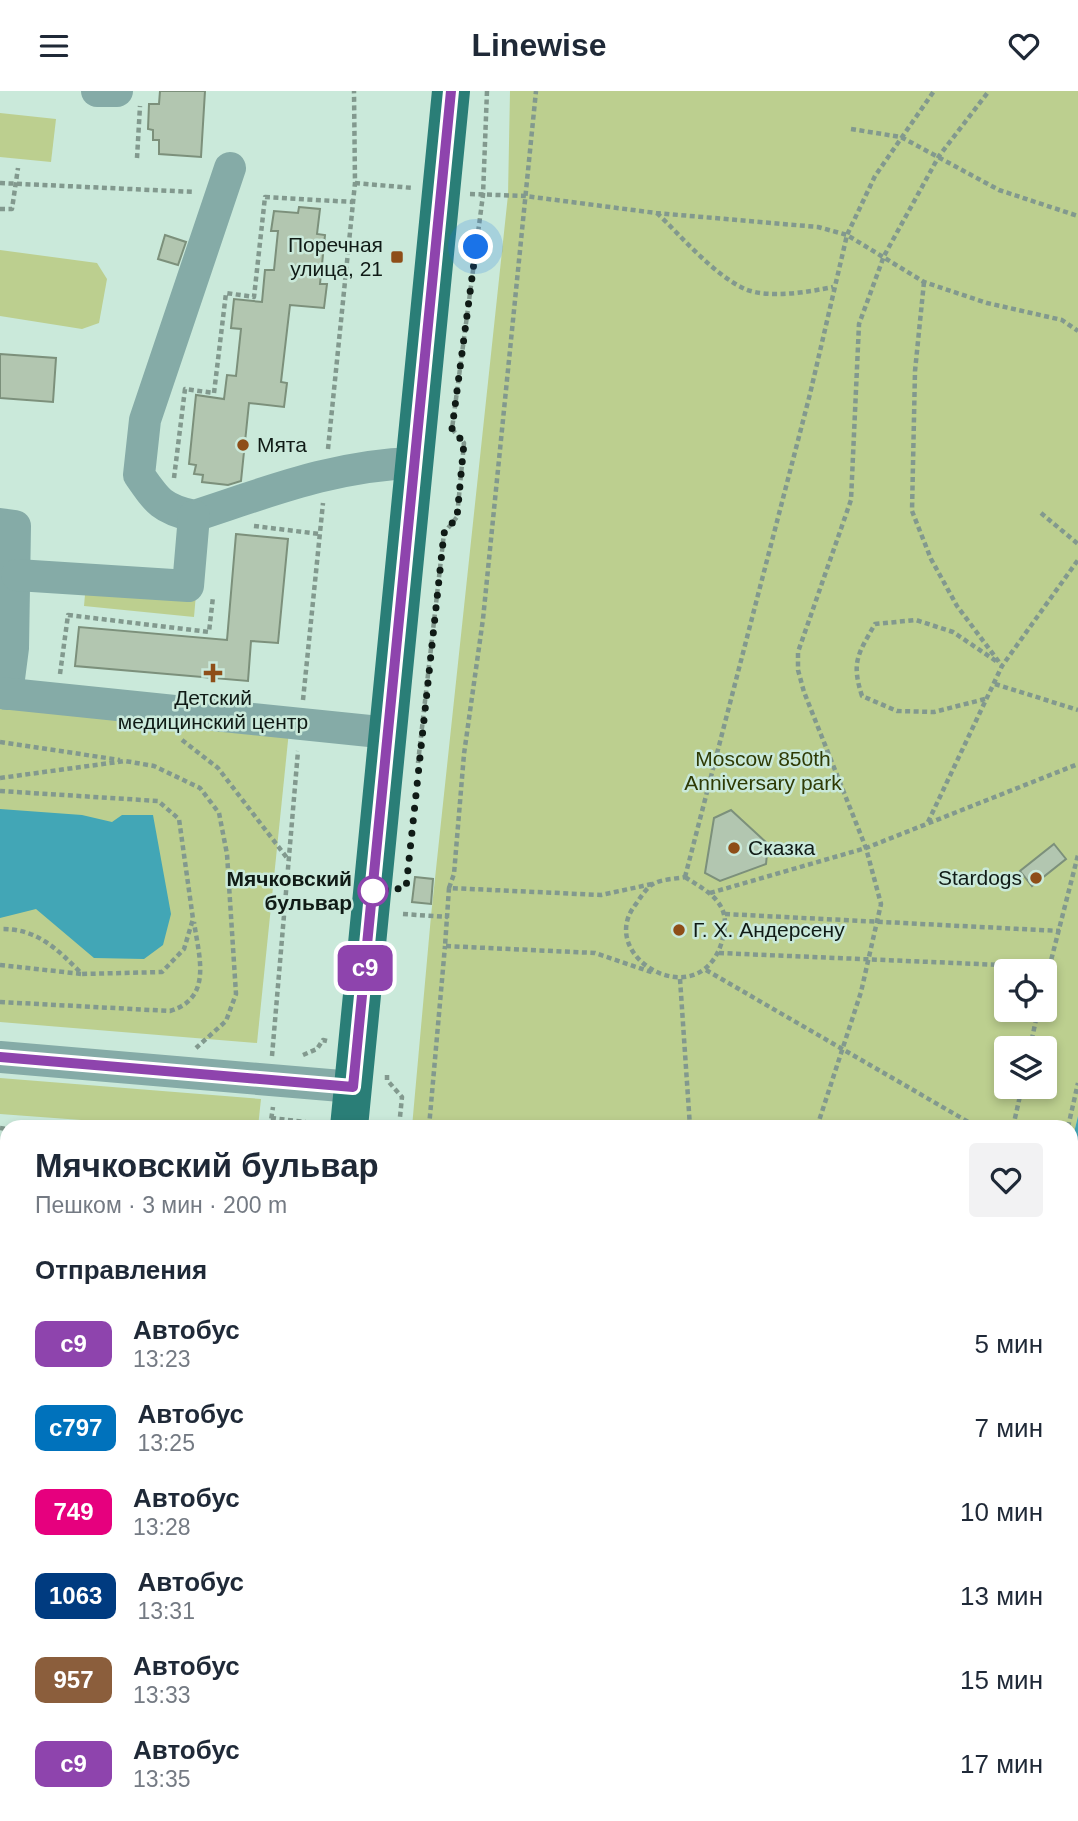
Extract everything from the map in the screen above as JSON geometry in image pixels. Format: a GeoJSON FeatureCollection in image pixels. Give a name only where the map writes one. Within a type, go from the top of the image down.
{"type":"FeatureCollection","features":[{"type":"Feature","properties":{"kind":"main road"},"geometry":{"type":"LineString","coordinates":[[361,1120],[353,1087],[451,91]]}},
{"type":"Feature","properties":{"kind":"street"},"geometry":{"type":"LineString","coordinates":[[96,91],[128,98]]}},
{"type":"Feature","properties":{"kind":"street"},"geometry":{"type":"LineString","coordinates":[[225,181],[145,420],[139,475],[160,504],[182,513],[326,473],[382,464],[415,463]]}},
{"type":"Feature","properties":{"kind":"street"},"geometry":{"type":"LineString","coordinates":[[17,575],[188,586],[182,513]]}},
{"type":"Feature","properties":{"kind":"street"},"geometry":{"type":"LineString","coordinates":[[0,524],[15,526],[17,575],[3,694],[389,733]]}},
{"type":"Feature","properties":{"kind":"street"},"geometry":{"type":"LineString","coordinates":[[0,1057],[353,1087]]}},
{"type":"Feature","properties":{"kind":"path"},"geometry":{"type":"LineString","coordinates":[[274,1063],[272,1056],[287,859],[353,202],[354,91]]}},
{"type":"Feature","properties":{"kind":"path"},"geometry":{"type":"LineString","coordinates":[[417,771],[444,533],[457,517],[464,443],[452,429],[483,195],[487,91]]}},
{"type":"Feature","properties":{"kind":"path"},"geometry":{"type":"LineString","coordinates":[[430,1120],[449,888],[454,874],[464,754],[483,619],[536,91]]}},
{"type":"Feature","properties":{"kind":"path"},"geometry":{"type":"LineString","coordinates":[[685,877],[806,407],[847,235],[875,176],[934,91]]}},
{"type":"Feature","properties":{"kind":"path"},"geometry":{"type":"LineString","coordinates":[[819,1120],[870,958],[880,921],[881,904],[866,848],[804,692],[798,670],[798,652],[851,501],[859,324],[884,256],[939,156],[989,91]]}},
{"type":"Feature","properties":{"kind":"path"},"geometry":{"type":"LineString","coordinates":[[128,98],[137,158]]}},
{"type":"Feature","properties":{"kind":"path"},"geometry":{"type":"LineString","coordinates":[[851,129],[901,137],[999,190],[1078,216]]}},
{"type":"Feature","properties":{"kind":"path"},"geometry":{"type":"LineString","coordinates":[[0,209],[12,209],[18,168]]}},
{"type":"Feature","properties":{"kind":"path"},"geometry":{"type":"LineString","coordinates":[[0,183],[225,181]]}},
{"type":"Feature","properties":{"kind":"path"},"geometry":{"type":"LineString","coordinates":[[508,195],[656,213],[818,227],[847,235],[924,282],[987,303],[1062,320],[1078,331]]}},
{"type":"Feature","properties":{"kind":"path"},"geometry":{"type":"LineString","coordinates":[[182,513],[185,389],[214,393],[226,293],[254,297],[265,197],[353,202]]}},
{"type":"Feature","properties":{"kind":"path"},"geometry":{"type":"LineString","coordinates":[[656,213],[710,263],[746,289],[775,293],[833,287]]}},
{"type":"Feature","properties":{"kind":"path"},"geometry":{"type":"LineString","coordinates":[[924,282],[915,371],[912,511],[931,559],[957,606],[1002,666]]}},
{"type":"Feature","properties":{"kind":"path"},"geometry":{"type":"LineString","coordinates":[[1041,513],[1078,544]]}},
{"type":"Feature","properties":{"kind":"path"},"geometry":{"type":"LineString","coordinates":[[928,822],[1002,666],[1078,560]]}},
{"type":"Feature","properties":{"kind":"path"},"geometry":{"type":"LineString","coordinates":[[985,699],[934,712],[897,712],[862,696],[854,671],[860,650],[876,624],[916,620],[953,632],[1002,666]]}},
{"type":"Feature","properties":{"kind":"path"},"geometry":{"type":"LineString","coordinates":[[995,684],[1078,710]]}},
{"type":"Feature","properties":{"kind":"path"},"geometry":{"type":"LineString","coordinates":[[178,737],[218,768],[287,859]]}},
{"type":"Feature","properties":{"kind":"path"},"geometry":{"type":"LineString","coordinates":[[0,742],[154,766],[200,788],[219,813],[227,853],[236,994],[226,1021],[192,1051]]}},
{"type":"Feature","properties":{"kind":"path"},"geometry":{"type":"LineString","coordinates":[[0,778],[125,761]]}},
{"type":"Feature","properties":{"kind":"path"},"geometry":{"type":"LineString","coordinates":[[710,893],[866,848],[1078,764]]}},
{"type":"Feature","properties":{"kind":"path"},"geometry":{"type":"LineString","coordinates":[[0,791],[158,801],[179,819],[200,966],[198,991],[186,1006],[170,1011],[0,1002]]}},
{"type":"Feature","properties":{"kind":"path"},"geometry":{"type":"LineString","coordinates":[[1051,959],[1078,855]]}},
{"type":"Feature","properties":{"kind":"path"},"geometry":{"type":"LineString","coordinates":[[444,946],[595,953],[680,979],[706,970],[719,953],[725,914],[720,901],[685,877],[601,895],[449,888]]}},
{"type":"Feature","properties":{"kind":"path"},"geometry":{"type":"LineString","coordinates":[[652,884],[629,913],[627,935],[632,954],[654,973]]}},
{"type":"Feature","properties":{"kind":"path"},"geometry":{"type":"LineString","coordinates":[[402,927],[404,901]]}},
{"type":"Feature","properties":{"kind":"path"},"geometry":{"type":"LineString","coordinates":[[403,914],[448,917]]}},
{"type":"Feature","properties":{"kind":"path"},"geometry":{"type":"LineString","coordinates":[[725,914],[1060,931]]}},
{"type":"Feature","properties":{"kind":"path"},"geometry":{"type":"LineString","coordinates":[[0,965],[82,974],[162,972],[184,949],[193,919]]}},
{"type":"Feature","properties":{"kind":"path"},"geometry":{"type":"LineString","coordinates":[[0,929],[22,930],[47,940],[82,974]]}},
{"type":"Feature","properties":{"kind":"path"},"geometry":{"type":"LineString","coordinates":[[719,953],[994,964]]}},
{"type":"Feature","properties":{"kind":"path"},"geometry":{"type":"LineString","coordinates":[[706,970],[965,1120]]}},
{"type":"Feature","properties":{"kind":"path"},"geometry":{"type":"LineString","coordinates":[[680,979],[690,1120]]}},
{"type":"Feature","properties":{"kind":"path"},"geometry":{"type":"LineString","coordinates":[[289,1058],[317,1049],[323,1041],[328,1041]]}},
{"type":"Feature","properties":{"kind":"path"},"geometry":{"type":"LineString","coordinates":[[272,1056],[281,1057]]}},
{"type":"Feature","properties":{"kind":"path"},"geometry":{"type":"LineString","coordinates":[[388,1069],[387,1080],[402,1097],[400,1120]]}},
{"type":"Feature","properties":{"kind":"path"},"geometry":{"type":"LineString","coordinates":[[1070,1120],[1078,1083]]}},
{"type":"Feature","properties":{"kind":"path"},"geometry":{"type":"LineString","coordinates":[[1015,1120],[1019,1099]]}},
{"type":"Feature","properties":{"kind":"path"},"geometry":{"type":"LineString","coordinates":[[273,1105],[271,1118],[288,1120]]}},
{"type":"Feature","properties":{"kind":"green space","name":"Moscow 850th Anniversary park"},"geometry":{"type":"Polygon","coordinates":[[[510,91],[1078,91],[1077,1120],[413,1120],[431,916],[508,195],[510,91]]]}},
{"type":"Feature","properties":{"kind":"green space"},"geometry":{"type":"Polygon","coordinates":[[[0,113],[56,119],[51,162],[0,157],[0,113]]]}},
{"type":"Feature","properties":{"kind":"green space"},"geometry":{"type":"Polygon","coordinates":[[[0,250],[97,263],[107,279],[99,323],[82,329],[0,316],[0,250]]]}},
{"type":"Feature","properties":{"kind":"green space"},"geometry":{"type":"Polygon","coordinates":[[[86,583],[196,594],[194,617],[84,606],[86,583]]]}},
{"type":"Feature","properties":{"kind":"green space"},"geometry":{"type":"Polygon","coordinates":[[[0,708],[289,731],[257,1043],[0,1022],[0,708]]]}},
{"type":"Feature","properties":{"kind":"green space"},"geometry":{"type":"Polygon","coordinates":[[[0,1078],[261,1099],[259,1120],[81,1120],[0,1114],[0,1078]]]}},
{"type":"Feature","properties":{"kind":"water"},"geometry":{"type":"Polygon","coordinates":[[[0,809],[82,815],[112,822],[122,815],[153,815],[171,914],[163,945],[144,959],[94,958],[36,909],[0,918],[0,809]]]}},
{"type":"Feature","properties":{"kind":"building"},"geometry":{"type":"Polygon","coordinates":[[[160,91],[205,91],[201,157],[159,154],[159,140],[153,140],[153,130],[148,129],[149,104],[159,104],[160,91]]]}},
{"type":"Feature","properties":{"kind":"building"},"geometry":{"type":"Polygon","coordinates":[[[299,207],[320,209],[317,234],[325,235],[320,284],[327,284],[324,308],[290,305],[281,382],[287,383],[284,407],[249,403],[241,481],[228,485],[202,482],[203,475],[194,474],[196,465],[189,464],[196,395],[224,399],[227,375],[236,376],[241,329],[231,328],[234,299],[262,302],[265,270],[274,270],[278,231],[271,231],[274,211],[298,213],[299,207]]]}},
{"type":"Feature","properties":{"kind":"building"},"geometry":{"type":"Polygon","coordinates":[[[165,235],[186,242],[178,265],[158,259],[165,235]]]}},
{"type":"Feature","properties":{"kind":"building"},"geometry":{"type":"Polygon","coordinates":[[[0,354],[56,358],[53,402],[0,398],[0,354]]]}},
{"type":"Feature","properties":{"kind":"building"},"geometry":{"type":"Polygon","coordinates":[[[236,534],[288,539],[278,643],[251,641],[248,681],[75,666],[79,627],[227,640],[236,534]]]}},
{"type":"Feature","properties":{"kind":"building"},"geometry":{"type":"Polygon","coordinates":[[[731,810],[768,844],[766,864],[720,881],[705,873],[714,818],[731,810]]]}},
{"type":"Feature","properties":{"kind":"building"},"geometry":{"type":"Polygon","coordinates":[[[1054,844],[1066,859],[1032,886],[1020,871],[1054,844]]]}},
{"type":"Feature","properties":{"kind":"building"},"geometry":{"type":"Polygon","coordinates":[[[415,877],[433,879],[431,904],[412,902],[415,877]]]}},
{"type":"Feature","properties":{"kind":"bus line","name":"с9"},"geometry":{"type":"LineString","coordinates":[[0,1057],[274,1083],[353,1087],[451,91]]}},
{"type":"Feature","properties":{"kind":"place","name":"Поречная улица, 21"},"geometry":{"type":"Point","coordinates":[397,257]}},
{"type":"Feature","properties":{"kind":"place","name":"Мята"},"geometry":{"type":"Point","coordinates":[243,445]}},
{"type":"Feature","properties":{"kind":"place","name":"Детский медицинский центр"},"geometry":{"type":"Point","coordinates":[213,673]}},
{"type":"Feature","properties":{"kind":"place","name":"Сказка"},"geometry":{"type":"Point","coordinates":[734,848]}},
{"type":"Feature","properties":{"kind":"place","name":"Stardogs"},"geometry":{"type":"Point","coordinates":[1036,878]}},
{"type":"Feature","properties":{"kind":"place","name":"Мячковский бульвар"},"geometry":{"type":"Point","coordinates":[373,891]}},
{"type":"Feature","properties":{"kind":"place","name":"Г. Х. Андерсену"},"geometry":{"type":"Point","coordinates":[679,930]}},
{"type":"Feature","properties":{"kind":"route"},"geometry":{"type":"LineString","coordinates":[[373,891],[406,888],[444,533],[457,517],[464,443],[452,429],[476,247]]}}]}
